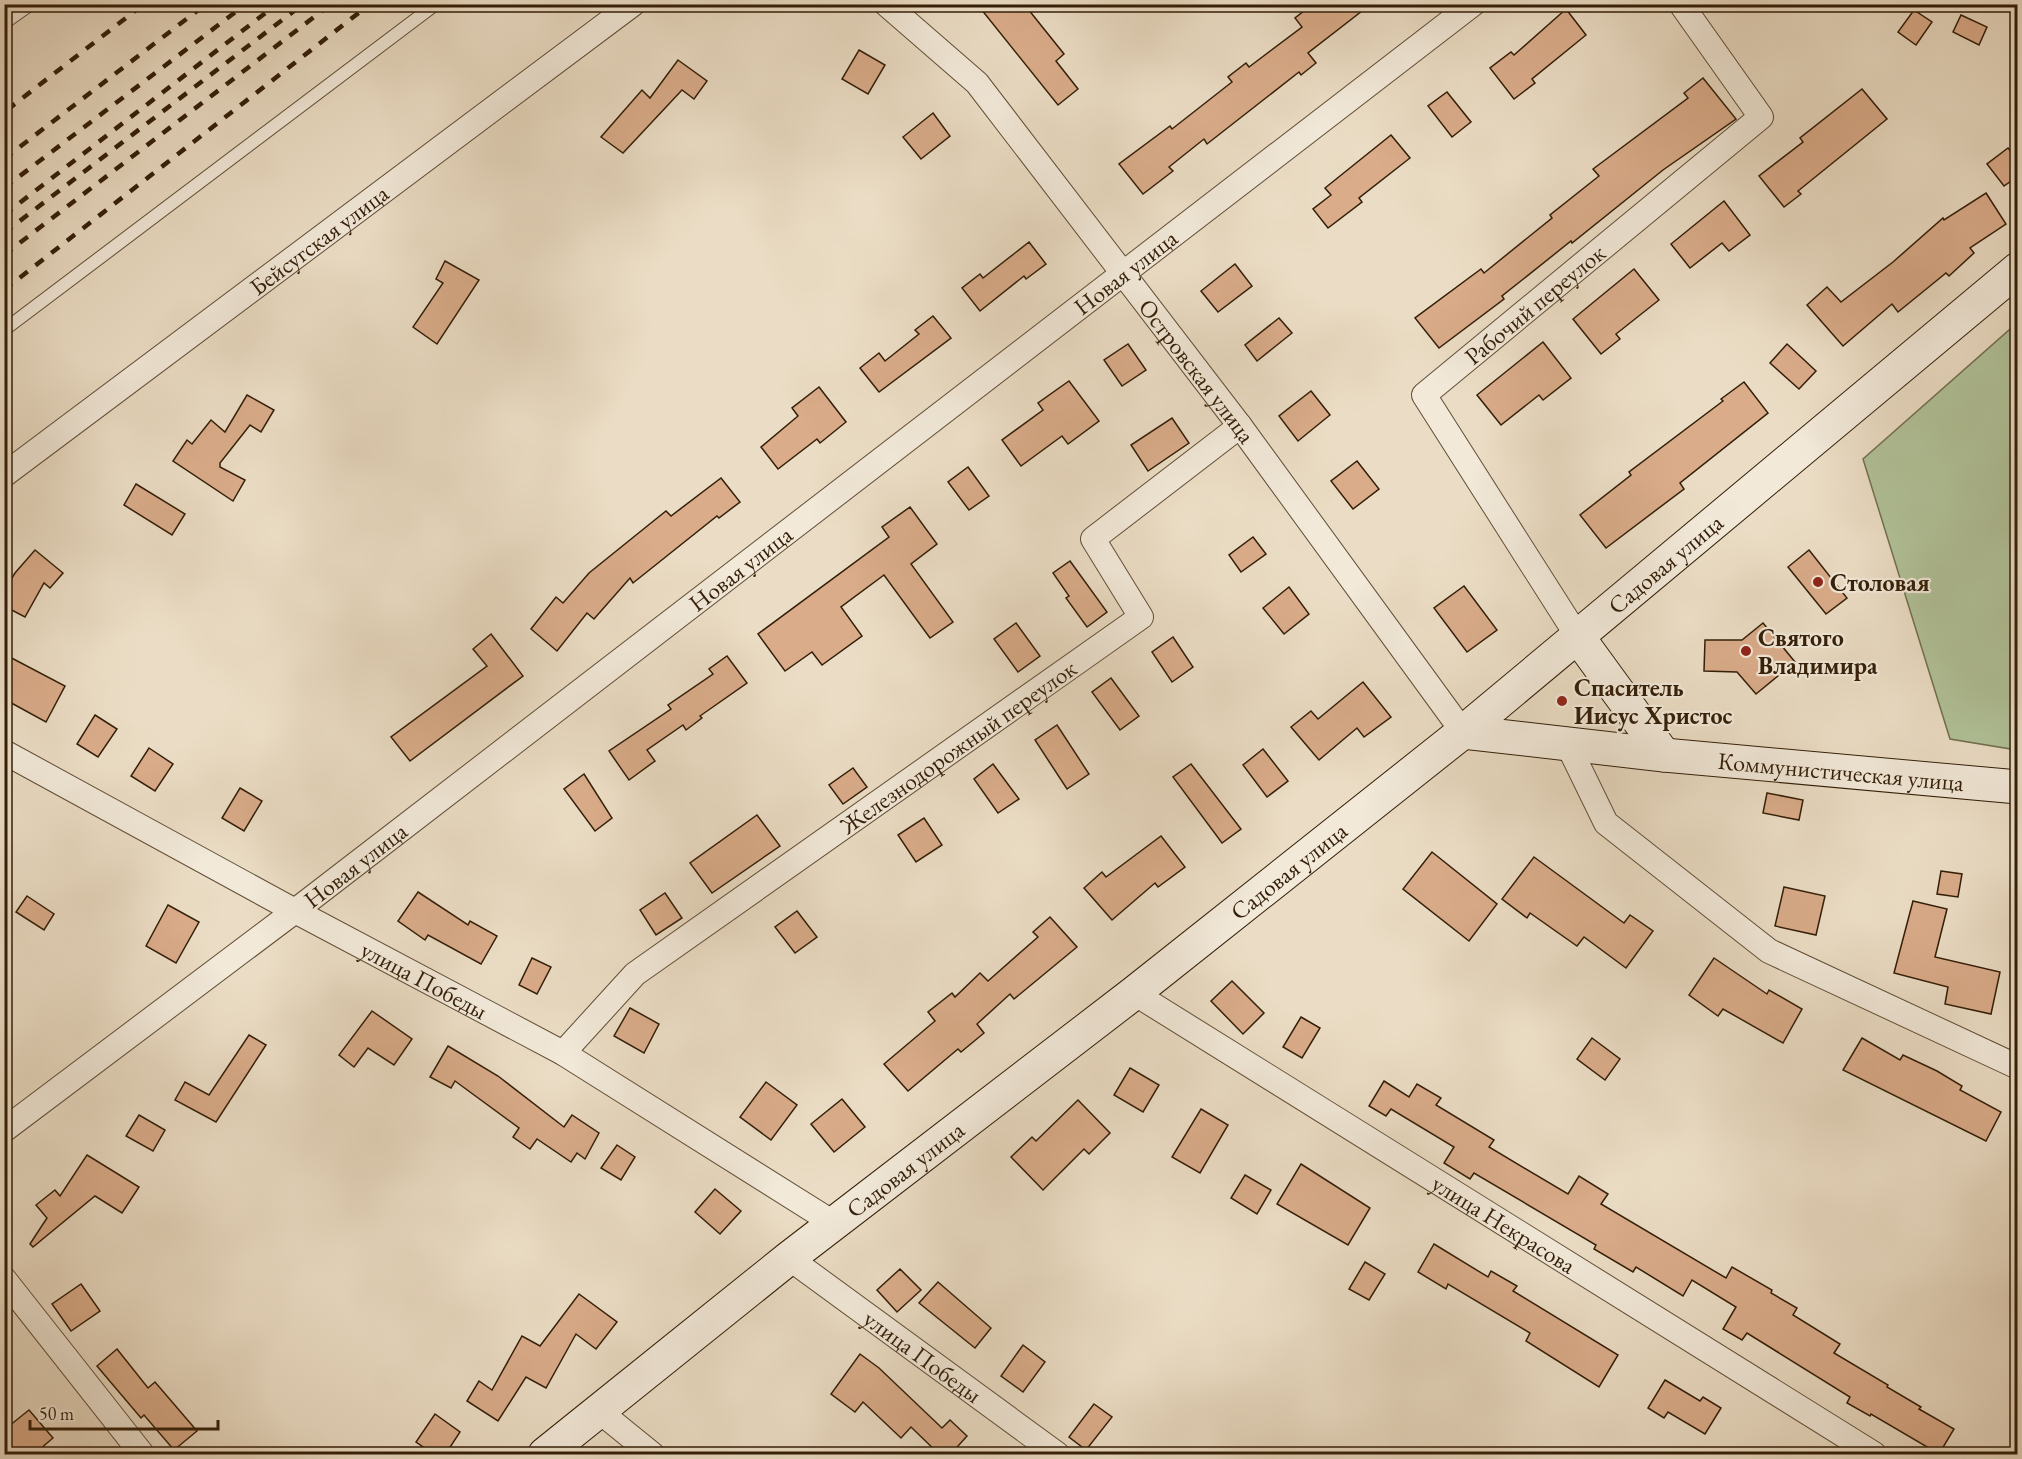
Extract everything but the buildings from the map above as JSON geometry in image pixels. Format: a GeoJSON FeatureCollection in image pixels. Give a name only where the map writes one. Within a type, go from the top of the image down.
{"type":"FeatureCollection","features":[{"type":"Feature","properties":{"kind":"street","name":"Бейсугская улица"},"geometry":{"type":"LineString","coordinates":[[4,475],[633,4]]}},
{"type":"Feature","properties":{"kind":"street","name":"Островская улица"},"geometry":{"type":"LineString","coordinates":[[886,4],[976,83],[1240,426],[1463,732]]}},
{"type":"Feature","properties":{"kind":"street","name":"Новая улица"},"geometry":{"type":"LineString","coordinates":[[4,1130],[295,911],[1473,4]]}},
{"type":"Feature","properties":{"kind":"street","name":"Рабочий переулок"},"geometry":{"type":"LineString","coordinates":[[1578,637],[1424,396],[1761,117],[1681,4]]}},
{"type":"Feature","properties":{"kind":"street","name":"Садовая улица"},"geometry":{"type":"LineString","coordinates":[[545,1455],[789,1258],[1134,993],[1463,732],[2018,269]]}},
{"type":"Feature","properties":{"kind":"street","name":"Железнодорожный переулок"},"geometry":{"type":"LineString","coordinates":[[563,1053],[635,974],[1141,617],[1093,539],[1240,426]]}},
{"type":"Feature","properties":{"kind":"street"},"geometry":{"type":"LineString","coordinates":[[1578,637],[1664,755]]}},
{"type":"Feature","properties":{"kind":"street","name":"Коммунистическая улица"},"geometry":{"type":"LineString","coordinates":[[1463,732],[1664,755],[2018,787]]}},
{"type":"Feature","properties":{"kind":"street"},"geometry":{"type":"LineString","coordinates":[[1567,743],[1606,823],[1769,951],[2018,1067]]}},
{"type":"Feature","properties":{"kind":"street","name":"улица Победы"},"geometry":{"type":"LineString","coordinates":[[4,752],[295,911],[563,1053],[835,1224]]}},
{"type":"Feature","properties":{"kind":"street","name":"улица Некрасова"},"geometry":{"type":"LineString","coordinates":[[1134,993],[1874,1455]]}},
{"type":"Feature","properties":{"kind":"street","name":"улица Победы"},"geometry":{"type":"LineString","coordinates":[[789,1258],[1057,1455]]}},
{"type":"Feature","properties":{"kind":"street"},"geometry":{"type":"LineString","coordinates":[[4,1280],[142,1455]]}},
{"type":"Feature","properties":{"kind":"street"},"geometry":{"type":"LineString","coordinates":[[599,1411],[652,1455]]}},
{"type":"Feature","properties":{"kind":"lane"},"geometry":{"type":"LineString","coordinates":[[4,23],[31,4]]}},
{"type":"Feature","properties":{"kind":"lane"},"geometry":{"type":"LineString","coordinates":[[4,330],[436,4]]}},
{"type":"Feature","properties":{"kind":"green space"},"geometry":{"type":"Polygon","coordinates":[[[2017,323],[2017,750],[1950,739],[1863,459],[2017,323]]]}},
{"type":"Feature","properties":{"kind":"railway"},"geometry":{"type":"LineString","coordinates":[[7,110],[144,4]]}},
{"type":"Feature","properties":{"kind":"railway"},"geometry":{"type":"LineString","coordinates":[[4,159],[206,4]]}},
{"type":"Feature","properties":{"kind":"railway"},"geometry":{"type":"LineString","coordinates":[[4,188],[246,4]]}},
{"type":"Feature","properties":{"kind":"railway"},"geometry":{"type":"LineString","coordinates":[[4,215],[277,4]]}},
{"type":"Feature","properties":{"kind":"railway"},"geometry":{"type":"LineString","coordinates":[[4,233],[303,4]]}},
{"type":"Feature","properties":{"kind":"railway"},"geometry":{"type":"LineString","coordinates":[[4,255],[331,4]]}},
{"type":"Feature","properties":{"kind":"railway"},"geometry":{"type":"LineString","coordinates":[[4,290],[370,4]]}},
{"type":"Feature","properties":{"kind":"place","name":"Столовая"},"geometry":{"type":"Point","coordinates":[1818,582]}},
{"type":"Feature","properties":{"kind":"place","name":"Святого Владимира"},"geometry":{"type":"Point","coordinates":[1746,651]}},
{"type":"Feature","properties":{"kind":"place","name":"Спаситель Иисус Христос"},"geometry":{"type":"Point","coordinates":[1562,701]}}]}
